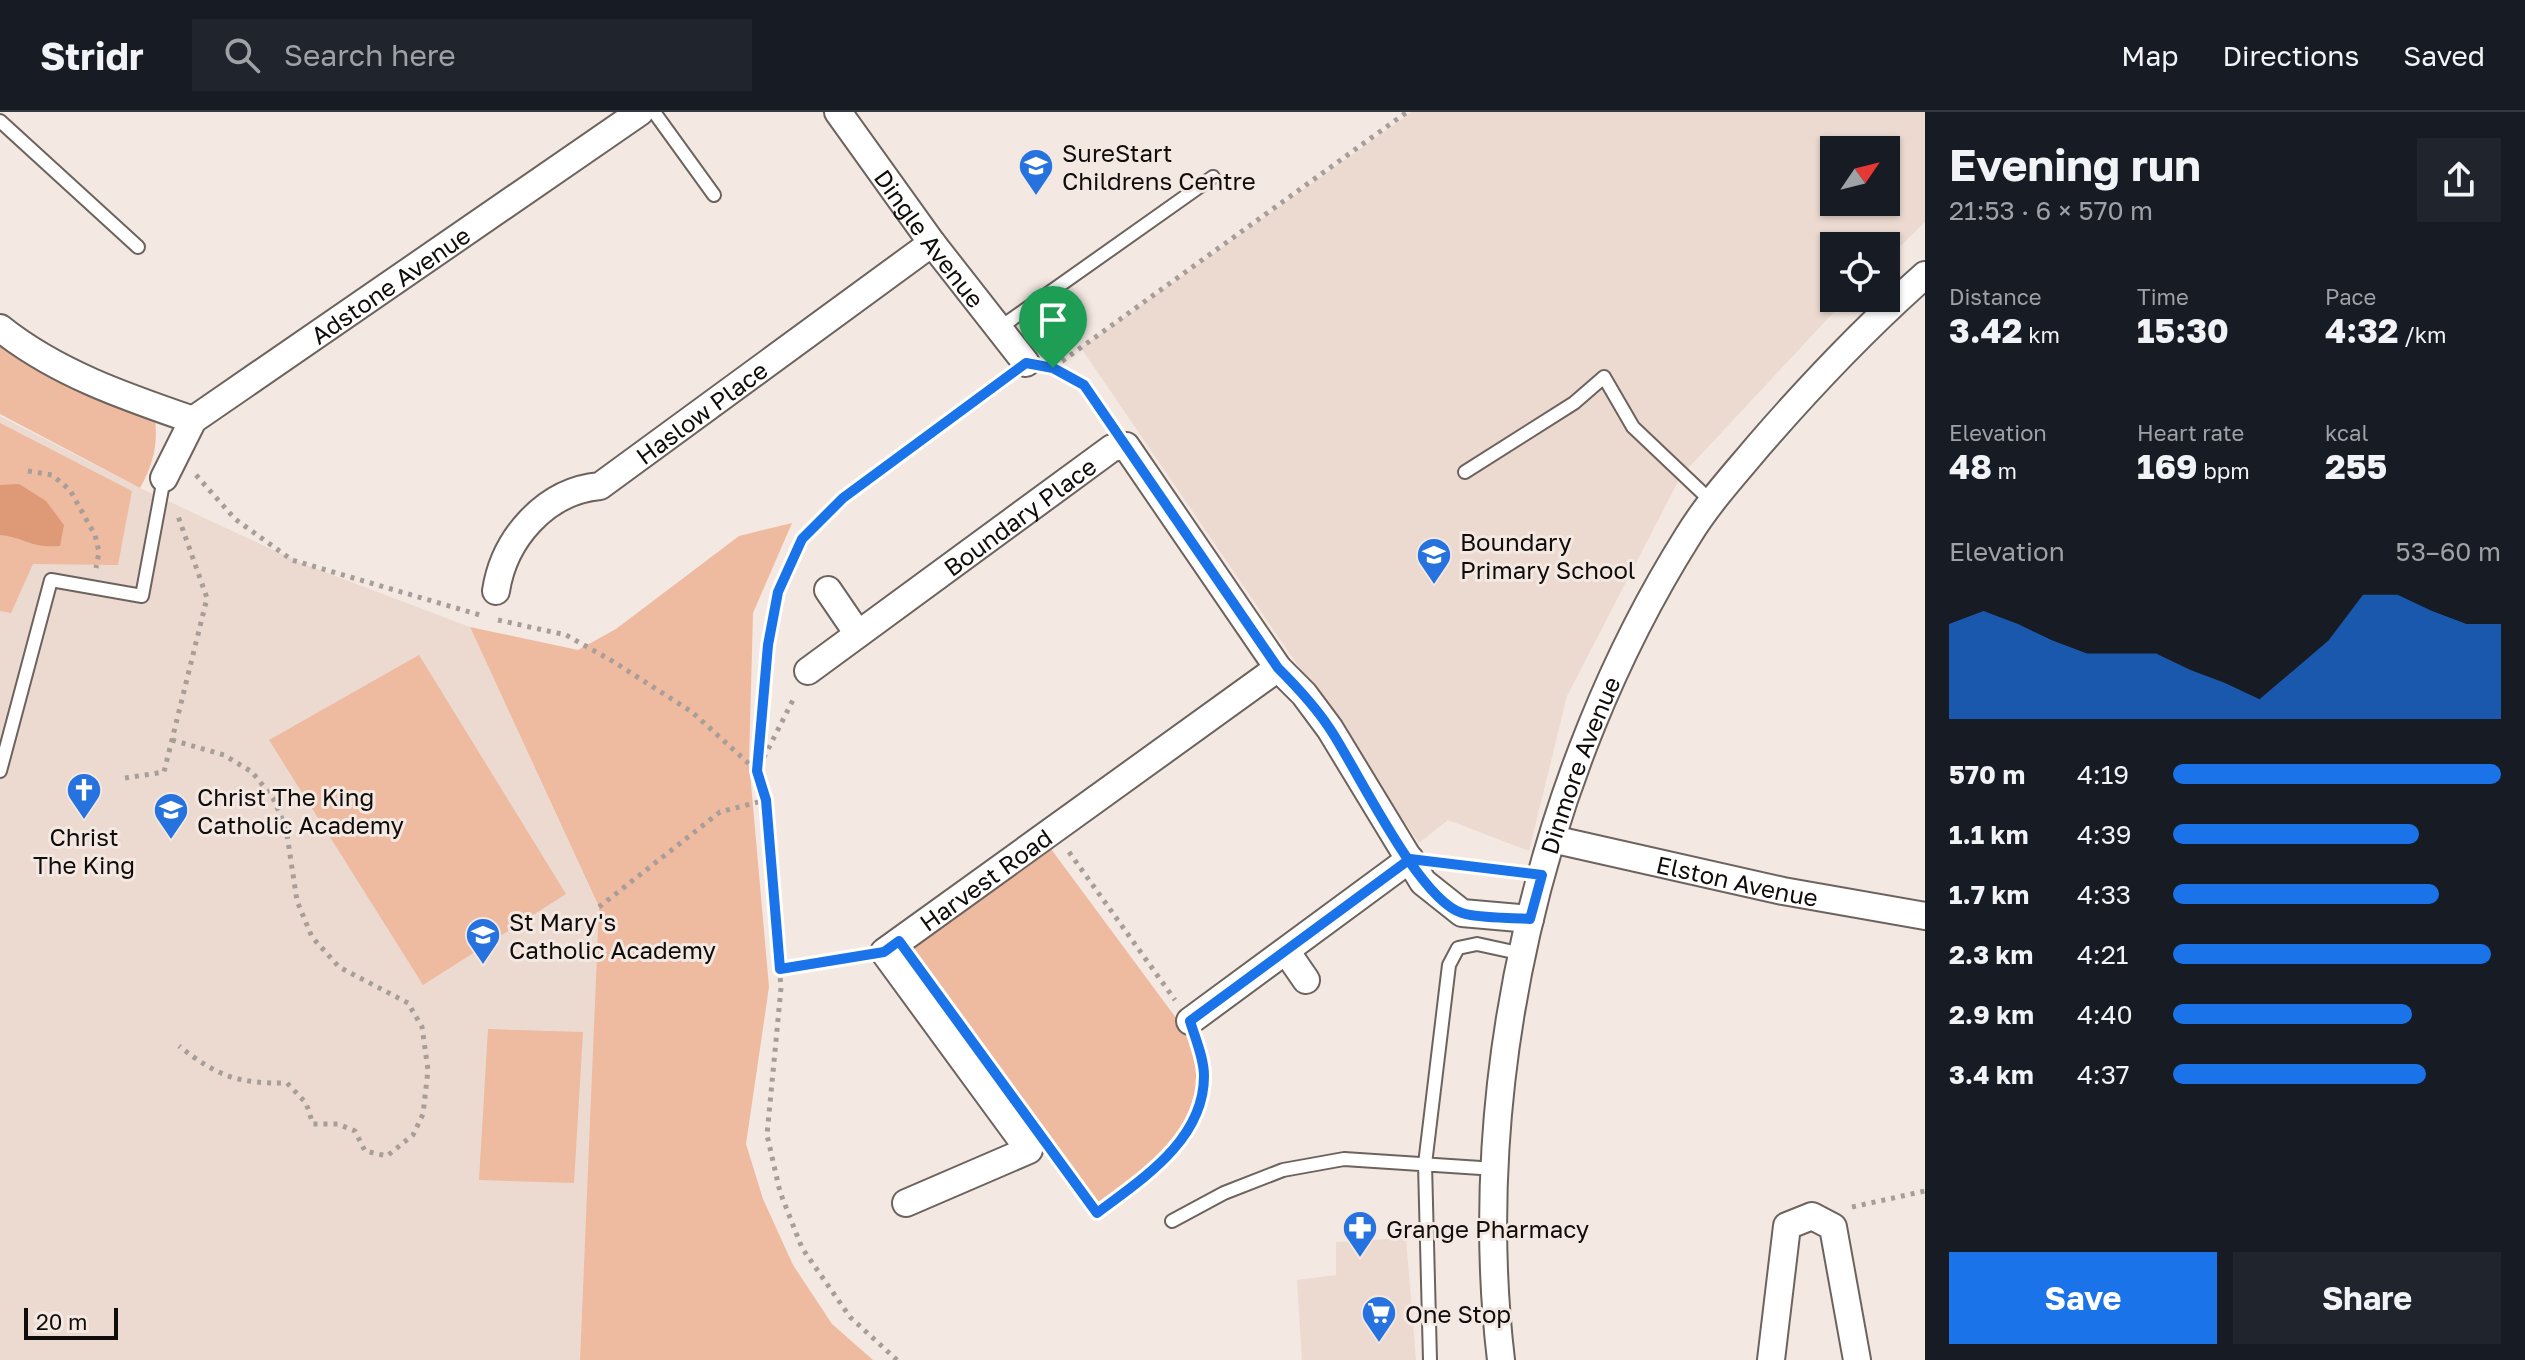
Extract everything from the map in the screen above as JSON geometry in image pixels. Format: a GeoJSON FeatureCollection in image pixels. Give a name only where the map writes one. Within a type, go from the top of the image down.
{"type":"FeatureCollection","features":[{"type":"Feature","properties":{"kind":"street","name":"Adstone Avenue"},"geometry":{"type":"LineString","coordinates":[[161,490],[193,420],[640,112]]}},
{"type":"Feature","properties":{"kind":"street","name":"Dingle Avenue"},"geometry":{"type":"LineString","coordinates":[[838,112],[932,243],[1026,363]]}},
{"type":"Feature","properties":{"kind":"street","name":"Haslow Place"},"geometry":{"type":"LineString","coordinates":[[496,591],[500,563],[507,549],[532,520],[579,488],[600,486],[932,243]]}},
{"type":"Feature","properties":{"kind":"street","name":"Dinmore Avenue"},"geometry":{"type":"LineString","coordinates":[[1501,1360],[1496,1324],[1496,1169],[1501,1075],[1530,919],[1579,752],[1619,661],[1687,537],[1711,501],[1820,376],[1882,313],[1925,275]]}},
{"type":"Feature","properties":{"kind":"street"},"geometry":{"type":"LineString","coordinates":[[0,328],[29,351],[128,397],[193,420]]}},
{"type":"Feature","properties":{"kind":"street"},"geometry":{"type":"LineString","coordinates":[[1126,446],[1278,668],[1304,694],[1330,729],[1423,882],[1462,913],[1530,919]]}},
{"type":"Feature","properties":{"kind":"street","name":"Boundary Place"},"geometry":{"type":"LineString","coordinates":[[808,671],[1112,448],[1126,446]]}},
{"type":"Feature","properties":{"kind":"street"},"geometry":{"type":"LineString","coordinates":[[828,590],[858,634]]}},
{"type":"Feature","properties":{"kind":"street","name":"Harvest Road"},"geometry":{"type":"LineString","coordinates":[[884,952],[1278,668]]}},
{"type":"Feature","properties":{"kind":"street","name":"Elston Avenue"},"geometry":{"type":"LineString","coordinates":[[1552,839],[1783,891],[1925,916]]}},
{"type":"Feature","properties":{"kind":"street"},"geometry":{"type":"LineString","coordinates":[[1190,1021],[1410,859]]}},
{"type":"Feature","properties":{"kind":"street"},"geometry":{"type":"LineString","coordinates":[[1286,951],[1306,980]]}},
{"type":"Feature","properties":{"kind":"street"},"geometry":{"type":"LineString","coordinates":[[884,952],[1029,1150],[906,1203]]}},
{"type":"Feature","properties":{"kind":"street"},"geometry":{"type":"LineString","coordinates":[[1771,1360],[1787,1226],[1812,1216],[1833,1227],[1857,1360]]}},
{"type":"Feature","properties":{"kind":"lane"},"geometry":{"type":"LineString","coordinates":[[654,112],[714,195]]}},
{"type":"Feature","properties":{"kind":"lane"},"geometry":{"type":"LineString","coordinates":[[0,121],[138,247]]}},
{"type":"Feature","properties":{"kind":"lane"},"geometry":{"type":"LineString","coordinates":[[998,329],[1213,177]]}},
{"type":"Feature","properties":{"kind":"lane"},"geometry":{"type":"LineString","coordinates":[[1465,472],[1574,403],[1604,377],[1633,427],[1711,501]]}},
{"type":"Feature","properties":{"kind":"lane"},"geometry":{"type":"LineString","coordinates":[[0,771],[51,580],[142,596],[161,490]]}},
{"type":"Feature","properties":{"kind":"lane"},"geometry":{"type":"LineString","coordinates":[[1430,1360],[1425,1164],[1449,965],[1458,948],[1477,944],[1523,954]]}},
{"type":"Feature","properties":{"kind":"lane"},"geometry":{"type":"LineString","coordinates":[[1172,1221],[1224,1193],[1283,1170],[1344,1159],[1496,1169]]}},
{"type":"Feature","properties":{"kind":"path"},"geometry":{"type":"LineString","coordinates":[[1053,368],[1407,112]]}},
{"type":"Feature","properties":{"kind":"path"},"geometry":{"type":"LineString","coordinates":[[897,1360],[850,1317],[802,1248],[780,1192],[767,1135],[781,988],[766,800],[757,771],[768,645],[778,592],[802,539],[843,498],[1026,363],[1053,368],[1084,385],[1126,446]]}},
{"type":"Feature","properties":{"kind":"path"},"geometry":{"type":"LineString","coordinates":[[177,453],[235,519],[292,560],[492,618],[566,635],[692,712],[757,771]]}},
{"type":"Feature","properties":{"kind":"path"},"geometry":{"type":"LineString","coordinates":[[28,471],[52,475],[70,490],[95,535],[99,552],[97,573]]}},
{"type":"Feature","properties":{"kind":"path"},"geometry":{"type":"LineString","coordinates":[[125,778],[164,772],[207,598],[181,518],[161,490]]}},
{"type":"Feature","properties":{"kind":"path"},"geometry":{"type":"LineString","coordinates":[[757,771],[808,671]]}},
{"type":"Feature","properties":{"kind":"path"},"geometry":{"type":"LineString","coordinates":[[172,740],[224,755],[252,772],[273,798],[286,828],[297,901],[312,937],[339,967],[408,1003],[422,1027],[428,1070],[423,1114],[413,1135],[387,1156],[374,1156],[365,1151],[355,1131],[338,1124],[313,1124],[306,1103],[287,1083],[237,1081],[203,1065],[179,1046]]}},
{"type":"Feature","properties":{"kind":"path"},"geometry":{"type":"LineString","coordinates":[[599,907],[720,812],[766,800]]}},
{"type":"Feature","properties":{"kind":"path"},"geometry":{"type":"LineString","coordinates":[[1052,828],[1190,1021],[1204,1074],[1200,1101],[1184,1138],[1154,1170],[1097,1213],[1054,1153]]}},
{"type":"Feature","properties":{"kind":"path"},"geometry":{"type":"LineString","coordinates":[[1410,859],[1542,875]]}},
{"type":"Feature","properties":{"kind":"path"},"geometry":{"type":"LineString","coordinates":[[780,969],[884,952]]}},
{"type":"Feature","properties":{"kind":"path"},"geometry":{"type":"LineString","coordinates":[[1812,1216],[1925,1191]]}},
{"type":"Feature","properties":{"kind":"shaded area","name":"Boundary Primary School"},"geometry":{"type":"Polygon","coordinates":[[[1412,112],[1925,112],[1925,222],[1900,246],[1900,232],[1820,232],[1820,312],[1834,312],[1681,476],[1567,696],[1529,851],[1448,820],[1419,843],[1081,348],[1412,112]]]}},
{"type":"Feature","properties":{"kind":"shaded area"},"geometry":{"type":"Polygon","coordinates":[[[0,328],[153,406],[155,448],[140,488],[0,414],[0,328]]]}},
{"type":"Feature","properties":{"kind":"shaded area"},"geometry":{"type":"Polygon","coordinates":[[[0,416],[140,488],[301,563],[470,627],[600,910],[580,1360],[0,1360],[0,416]]]}},
{"type":"Feature","properties":{"kind":"shaded area"},"geometry":{"type":"Polygon","coordinates":[[[0,423],[132,491],[118,565],[33,564],[11,613],[0,611],[0,423]]]}},
{"type":"Feature","properties":{"kind":"shaded area"},"geometry":{"type":"Polygon","coordinates":[[[19,484],[46,501],[64,525],[60,546],[41,546],[0,535],[0,485],[19,484]]]}},
{"type":"Feature","properties":{"kind":"shaded area"},"geometry":{"type":"Polygon","coordinates":[[[792,523],[753,613],[749,761],[769,987],[746,1144],[763,1199],[793,1265],[832,1324],[873,1360],[580,1360],[599,907],[470,627],[578,650],[616,629],[739,536],[792,523]]]}},
{"type":"Feature","properties":{"kind":"shaded area"},"geometry":{"type":"Polygon","coordinates":[[[419,655],[566,894],[423,985],[269,740],[419,655]]]}},
{"type":"Feature","properties":{"kind":"shaded area"},"geometry":{"type":"Polygon","coordinates":[[[1051,849],[1199,1049],[1202,1078],[1198,1103],[1189,1126],[1159,1164],[1097,1213],[907,953],[1051,849]]]}},
{"type":"Feature","properties":{"kind":"shaded area"},"geometry":{"type":"Polygon","coordinates":[[[488,1029],[583,1032],[574,1183],[479,1180],[488,1029]]]}},
{"type":"Feature","properties":{"kind":"shaded area"},"geometry":{"type":"Polygon","coordinates":[[[1406,1238],[1416,1360],[1302,1360],[1297,1280],[1336,1275],[1336,1242],[1406,1238]]]}},
{"type":"Feature","properties":{"kind":"place","name":"SureStart Childrens Centre"},"geometry":{"type":"Point","coordinates":[1036,197]}},
{"type":"Feature","properties":{"kind":"place","name":"Boundary Primary School"},"geometry":{"type":"Point","coordinates":[1434,586]}},
{"type":"Feature","properties":{"kind":"place","name":"Christ The King"},"geometry":{"type":"Point","coordinates":[84,821]}},
{"type":"Feature","properties":{"kind":"place","name":"Christ The King Catholic Academy"},"geometry":{"type":"Point","coordinates":[171,841]}},
{"type":"Feature","properties":{"kind":"place","name":"St Mary's Catholic Academy"},"geometry":{"type":"Point","coordinates":[483,966]}},
{"type":"Feature","properties":{"kind":"place","name":"Grange Pharmacy"},"geometry":{"type":"Point","coordinates":[1360,1259]}},
{"type":"Feature","properties":{"kind":"place","name":"One Stop"},"geometry":{"type":"Point","coordinates":[1379,1344]}},
{"type":"Feature","properties":{"kind":"route"},"geometry":{"type":"LineString","coordinates":[[1053,368],[1026,363],[843,498],[802,539],[778,592],[768,645],[757,771],[766,800],[780,969],[884,952],[899,941],[1097,1213],[1154,1170],[1184,1138],[1200,1101],[1204,1074],[1190,1021],[1410,859],[1542,875],[1530,919],[1462,913],[1441,900],[1423,882],[1410,859],[1330,729],[1304,694],[1278,668],[1084,385],[1053,368]]}}]}
